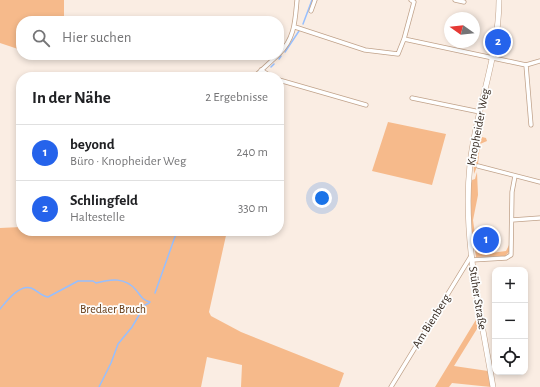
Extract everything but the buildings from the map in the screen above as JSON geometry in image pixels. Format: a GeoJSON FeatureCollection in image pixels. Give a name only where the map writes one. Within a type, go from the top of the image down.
{"type":"FeatureCollection","features":[{"type":"Feature","properties":{"kind":"main road","name":"Knopheider Weg"},"geometry":{"type":"LineString","coordinates":[[472,258],[469,179],[472,145],[497,33],[499,0]]}},
{"type":"Feature","properties":{"kind":"main road","name":"Stüher Straße"},"geometry":{"type":"LineString","coordinates":[[472,258],[493,387]]}},
{"type":"Feature","properties":{"kind":"street"},"geometry":{"type":"LineString","coordinates":[[284,49],[293,35],[297,0]]}},
{"type":"Feature","properties":{"kind":"street"},"geometry":{"type":"LineString","coordinates":[[311,11],[315,0]]}},
{"type":"Feature","properties":{"kind":"street"},"geometry":{"type":"LineString","coordinates":[[455,0],[464,2]]}},
{"type":"Feature","properties":{"kind":"street"},"geometry":{"type":"LineString","coordinates":[[295,27],[365,50],[393,55],[398,54],[404,39],[414,1]]}},
{"type":"Feature","properties":{"kind":"street"},"geometry":{"type":"LineString","coordinates":[[404,39],[492,56],[526,65],[540,61]]}},
{"type":"Feature","properties":{"kind":"street"},"geometry":{"type":"LineString","coordinates":[[263,72],[260,70],[273,60]]}},
{"type":"Feature","properties":{"kind":"street"},"geometry":{"type":"LineString","coordinates":[[526,65],[531,125]]}},
{"type":"Feature","properties":{"kind":"street"},"geometry":{"type":"LineString","coordinates":[[284,81],[366,105]]}},
{"type":"Feature","properties":{"kind":"street"},"geometry":{"type":"LineString","coordinates":[[412,98],[480,112]]}},
{"type":"Feature","properties":{"kind":"street"},"geometry":{"type":"LineString","coordinates":[[478,166],[540,182]]}},
{"type":"Feature","properties":{"kind":"street"},"geometry":{"type":"LineString","coordinates":[[472,258],[506,258],[510,256],[512,192],[515,176]]}},
{"type":"Feature","properties":{"kind":"street"},"geometry":{"type":"LineString","coordinates":[[512,220],[540,218]]}},
{"type":"Feature","properties":{"kind":"street","name":"Am Bienberg"},"geometry":{"type":"LineString","coordinates":[[391,387],[472,258]]}},
{"type":"Feature","properties":{"kind":"green space"},"geometry":{"type":"Polygon","coordinates":[[[0,0],[64,0],[64,16],[16,16],[16,48],[0,43],[0,0]]]}},
{"type":"Feature","properties":{"kind":"green space"},"geometry":{"type":"Polygon","coordinates":[[[483,113],[486,114],[482,137],[486,138],[487,141],[480,144],[478,164],[474,174],[473,157],[477,132],[483,113]]]}},
{"type":"Feature","properties":{"kind":"green space"},"geometry":{"type":"Polygon","coordinates":[[[388,122],[446,134],[432,185],[372,171],[388,122]]]}},
{"type":"Feature","properties":{"kind":"green space"},"geometry":{"type":"Polygon","coordinates":[[[477,172],[478,195],[473,220],[477,249],[479,252],[491,253],[506,251],[509,245],[509,252],[505,256],[476,257],[470,218],[469,198],[472,180],[475,179],[477,172]]]}},
{"type":"Feature","properties":{"kind":"green space","name":"Bredaer Bruch"},"geometry":{"type":"Polygon","coordinates":[[[16,227],[16,236],[226,236],[209,312],[211,316],[241,332],[344,373],[339,387],[241,387],[242,365],[207,357],[201,387],[0,387],[0,228],[16,227]]]}},
{"type":"Feature","properties":{"kind":"green space"},"geometry":{"type":"Polygon","coordinates":[[[477,318],[480,324],[454,366],[488,371],[491,387],[452,383],[449,387],[435,387],[477,318]]]}},
{"type":"Feature","properties":{"kind":"waterway"},"geometry":{"type":"LineString","coordinates":[[303,24],[312,0]]}},
{"type":"Feature","properties":{"kind":"waterway"},"geometry":{"type":"LineString","coordinates":[[285,52],[299,31]]}},
{"type":"Feature","properties":{"kind":"waterway"},"geometry":{"type":"LineString","coordinates":[[271,67],[274,64]]}},
{"type":"Feature","properties":{"kind":"waterway"},"geometry":{"type":"LineString","coordinates":[[155,293],[175,236]]}},
{"type":"Feature","properties":{"kind":"waterway"},"geometry":{"type":"LineString","coordinates":[[0,309],[13,294],[26,287],[48,297],[78,281],[93,281],[96,283],[112,280],[122,281],[132,286],[143,299],[150,302]]}},
{"type":"Feature","properties":{"kind":"waterway"},"geometry":{"type":"LineString","coordinates":[[99,387],[111,363],[118,344],[132,327],[145,305],[149,303]]}},
{"type":"Feature","properties":{"kind":"place","name":"Schlingfeld"},"geometry":{"type":"Point","coordinates":[498,42]}},
{"type":"Feature","properties":{"kind":"place","name":"beyond"},"geometry":{"type":"Point","coordinates":[486,240]}}]}
